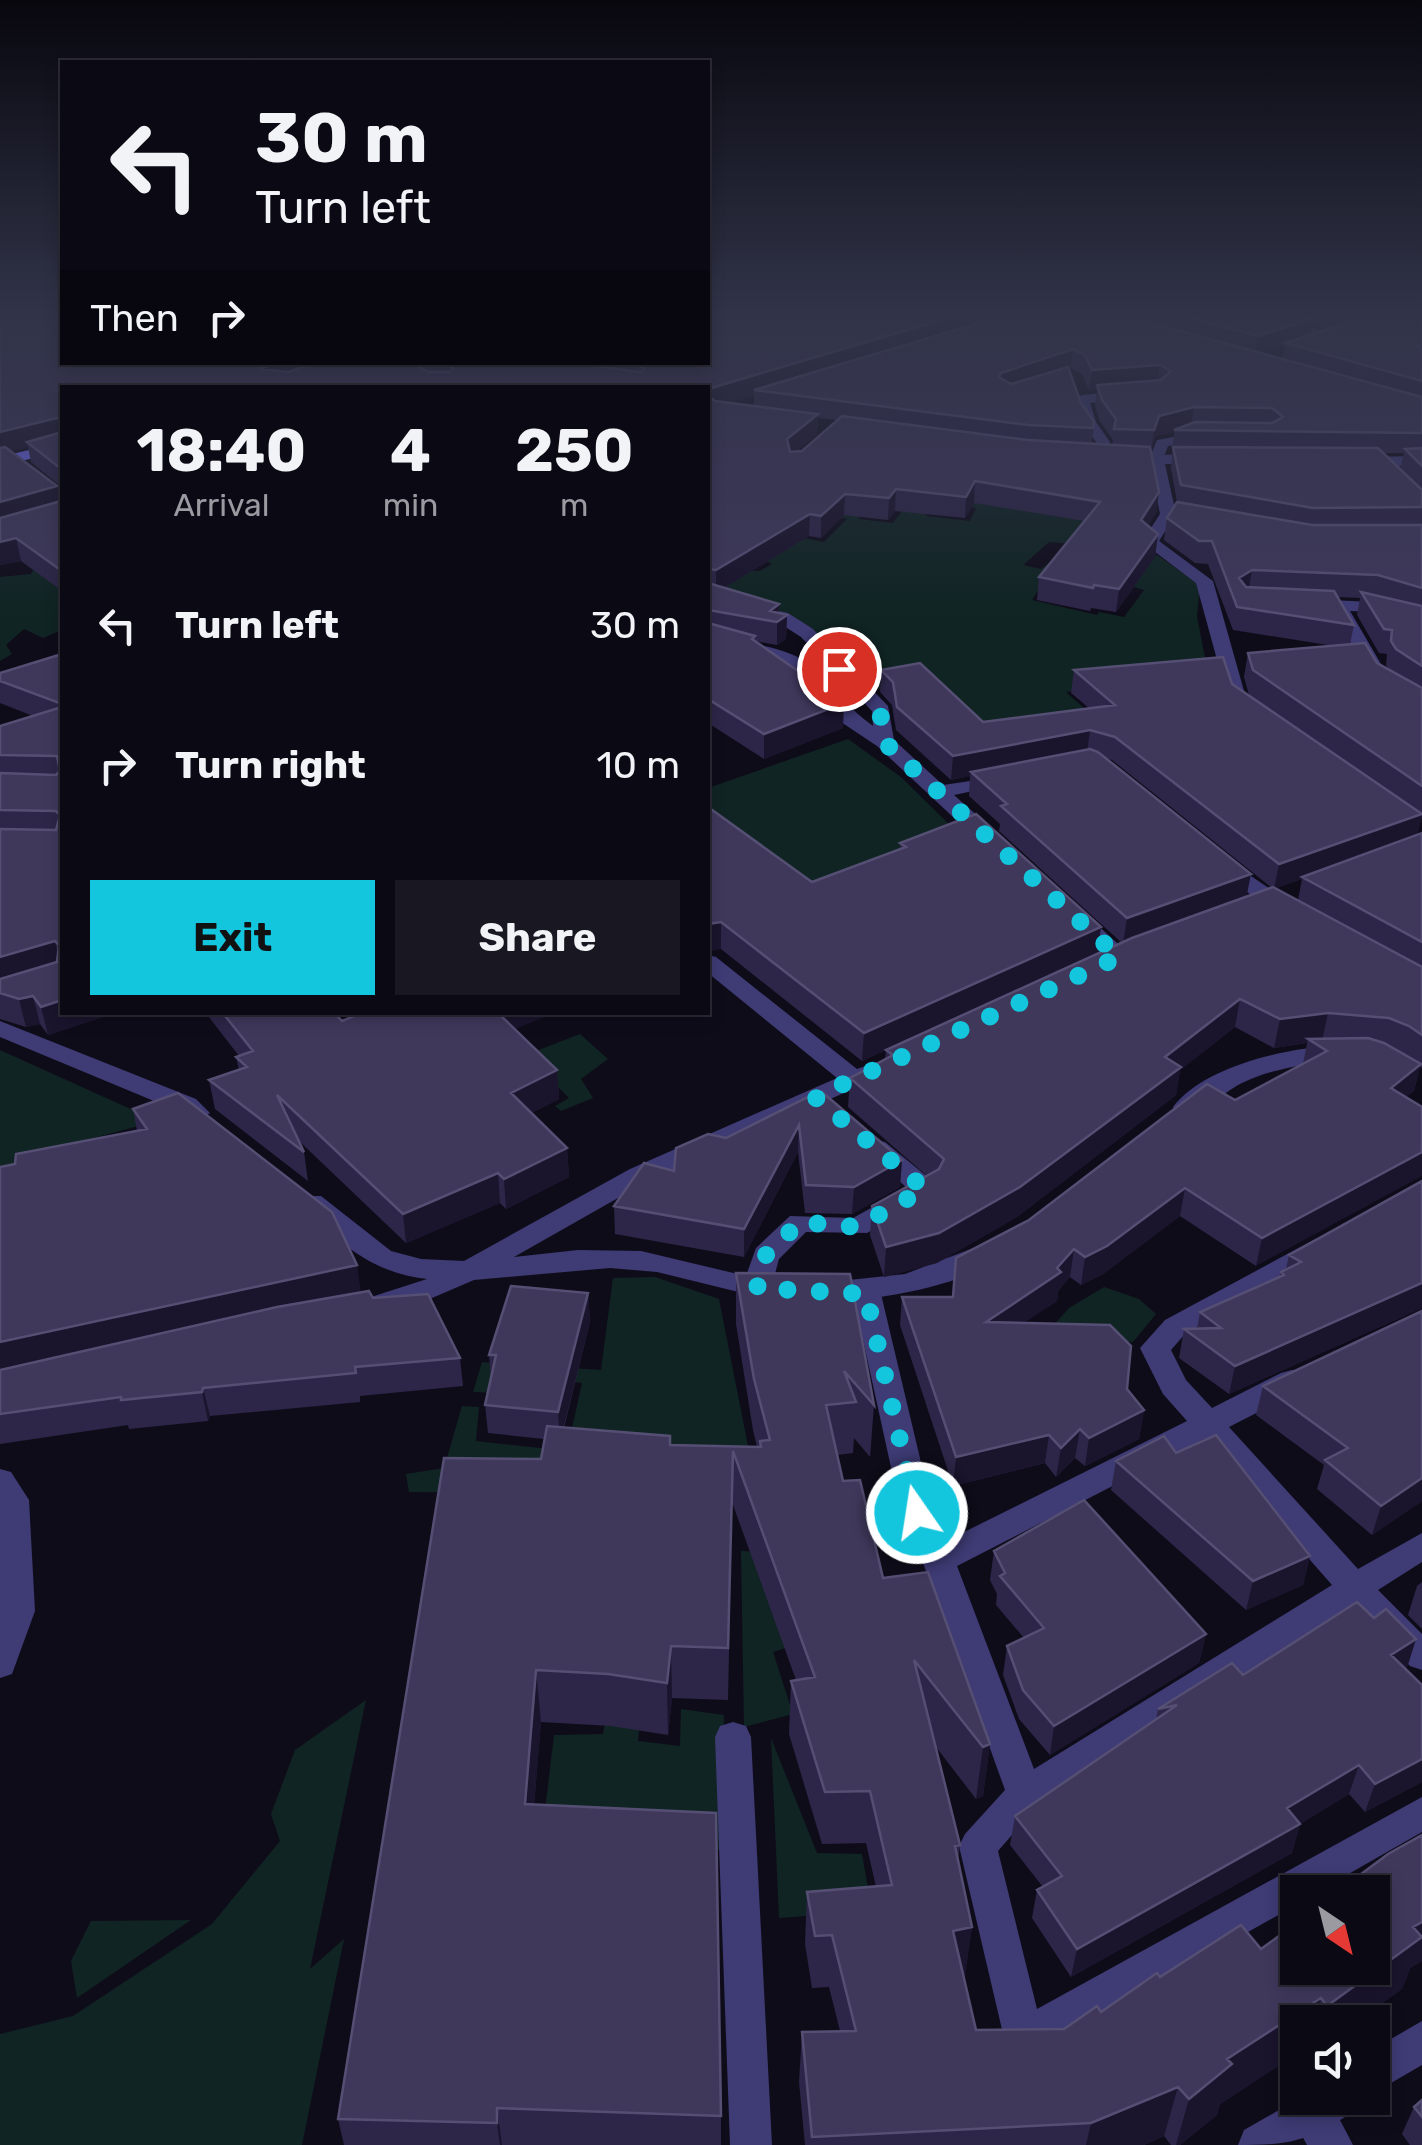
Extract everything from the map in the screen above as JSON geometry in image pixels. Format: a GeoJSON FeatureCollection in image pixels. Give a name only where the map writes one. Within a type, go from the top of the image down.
{"type":"FeatureCollection","features":[{"type":"Feature","properties":{"kind":"street"},"geometry":{"type":"LineString","coordinates":[[1087,415],[1103,442],[1100,458]]}},
{"type":"Feature","properties":{"kind":"street"},"geometry":{"type":"LineString","coordinates":[[1227,436],[1191,435],[1162,444],[1157,459],[1177,516],[1150,542],[1204,581],[1237,700],[1270,725]]}},
{"type":"Feature","properties":{"kind":"street"},"geometry":{"type":"LineString","coordinates":[[6,461],[60,447]]}},
{"type":"Feature","properties":{"kind":"street"},"geometry":{"type":"LineString","coordinates":[[1082,456],[1213,460]]}},
{"type":"Feature","properties":{"kind":"street"},"geometry":{"type":"LineString","coordinates":[[1343,462],[1422,460]]}},
{"type":"Feature","properties":{"kind":"street"},"geometry":{"type":"LineString","coordinates":[[6,461],[33,476]]}},
{"type":"Feature","properties":{"kind":"street"},"geometry":{"type":"LineString","coordinates":[[1380,462],[1401,485]]}},
{"type":"Feature","properties":{"kind":"street"},"geometry":{"type":"LineString","coordinates":[[710,600],[782,617],[808,633],[880,710],[884,742]]}},
{"type":"Feature","properties":{"kind":"street"},"geometry":{"type":"LineString","coordinates":[[1284,603],[1372,607],[1422,622]]}},
{"type":"Feature","properties":{"kind":"street"},"geometry":{"type":"LineString","coordinates":[[1338,606],[1381,680],[1422,706]]}},
{"type":"Feature","properties":{"kind":"street"},"geometry":{"type":"LineString","coordinates":[[710,640],[783,657],[810,672],[846,716],[884,742],[1008,856]]}},
{"type":"Feature","properties":{"kind":"street"},"geometry":{"type":"LineString","coordinates":[[939,792],[1032,774]]}},
{"type":"Feature","properties":{"kind":"street"},"geometry":{"type":"LineString","coordinates":[[1211,854],[1272,903],[1307,922]]}},
{"type":"Feature","properties":{"kind":"street"},"geometry":{"type":"LineString","coordinates":[[1240,913],[1305,890]]}},
{"type":"Feature","properties":{"kind":"street"},"geometry":{"type":"LineString","coordinates":[[1064,906],[1119,958]]}},
{"type":"Feature","properties":{"kind":"street"},"geometry":{"type":"LineString","coordinates":[[710,964],[854,1079]]}},
{"type":"Feature","properties":{"kind":"street"},"geometry":{"type":"LineString","coordinates":[[0,1028],[186,1105],[218,1129]]}},
{"type":"Feature","properties":{"kind":"street"},"geometry":{"type":"LineString","coordinates":[[1170,1119],[1201,1095],[1258,1064],[1294,1055],[1363,1054]]}},
{"type":"Feature","properties":{"kind":"street"},"geometry":{"type":"LineString","coordinates":[[349,1310],[400,1300],[462,1272],[610,1190],[907,1055]]}},
{"type":"Feature","properties":{"kind":"street"},"geometry":{"type":"LineString","coordinates":[[757,1288],[766,1255],[800,1222],[857,1227],[925,1189],[815,1097]]}},
{"type":"Feature","properties":{"kind":"street"},"geometry":{"type":"LineString","coordinates":[[295,1189],[388,1262],[462,1272],[556,1262],[640,1260],[757,1288],[866,1294],[945,1274],[1013,1238]]}},
{"type":"Feature","properties":{"kind":"street"},"geometry":{"type":"LineString","coordinates":[[1340,1235],[1175,1327],[1156,1348],[1174,1386],[1354,1587],[1422,1656]]}},
{"type":"Feature","properties":{"kind":"street"},"geometry":{"type":"LineString","coordinates":[[866,1294],[917,1513],[1025,1794]]}},
{"type":"Feature","properties":{"kind":"street"},"geometry":{"type":"LineString","coordinates":[[938,1560],[1208,1420],[1315,1370]]}},
{"type":"Feature","properties":{"kind":"street"},"geometry":{"type":"LineString","coordinates":[[0,1481],[13,1500],[18,1612],[0,1664]]}},
{"type":"Feature","properties":{"kind":"street"},"geometry":{"type":"LineString","coordinates":[[1422,1546],[1025,1794],[978,1846],[1024,2038],[1422,1813]]}},
{"type":"Feature","properties":{"kind":"street"},"geometry":{"type":"LineString","coordinates":[[733,1737],[750,2145]]}},
{"type":"Feature","properties":{"kind":"street"},"geometry":{"type":"LineString","coordinates":[[1390,2062],[1422,2041]]}},
{"type":"Feature","properties":{"kind":"street"},"geometry":{"type":"LineString","coordinates":[[1259,2145],[1327,2119]]}},
{"type":"Feature","properties":{"kind":"green space"},"geometry":{"type":"Polygon","coordinates":[[[1102,461],[1113,547],[1049,542],[1023,565],[1041,569],[1064,551],[1032,600],[1124,617],[1144,590],[1122,583],[1157,555],[1200,585],[1197,616],[1207,669],[1066,692],[1096,719],[986,745],[923,682],[877,689],[843,653],[789,614],[710,594],[744,571],[760,571],[772,564],[742,544],[800,537],[824,542],[847,519],[838,517],[841,510],[861,515],[859,519],[893,523],[908,503],[930,506],[926,516],[970,521],[976,508],[912,500],[1102,461]]]}},
{"type":"Feature","properties":{"kind":"green space"},"geometry":{"type":"Polygon","coordinates":[[[60,564],[60,631],[43,638],[24,629],[6,645],[12,654],[0,661],[0,577],[31,574],[35,567],[60,564]]]}},
{"type":"Feature","properties":{"kind":"green space"},"geometry":{"type":"Polygon","coordinates":[[[848,739],[901,777],[960,835],[811,895],[710,823],[710,787],[848,739]]]}},
{"type":"Feature","properties":{"kind":"green space"},"geometry":{"type":"Polygon","coordinates":[[[580,1034],[608,1059],[581,1079],[593,1098],[561,1111],[555,1106],[569,1098],[526,1055],[580,1034]]]}},
{"type":"Feature","properties":{"kind":"green space"},"geometry":{"type":"Polygon","coordinates":[[[0,1050],[157,1121],[49,1150],[0,1183],[0,1050]]]}},
{"type":"Feature","properties":{"kind":"green space"},"geometry":{"type":"Polygon","coordinates":[[[655,1277],[719,1299],[751,1461],[536,1493],[409,1492],[406,1474],[444,1468],[462,1406],[479,1407],[476,1441],[567,1451],[582,1383],[536,1378],[532,1394],[473,1392],[482,1362],[601,1370],[613,1278],[655,1277]]]}},
{"type":"Feature","properties":{"kind":"green space"},"geometry":{"type":"Polygon","coordinates":[[[1104,1287],[1139,1299],[1156,1314],[1133,1342],[1063,1338],[1051,1328],[1069,1308],[1104,1287]]]}},
{"type":"Feature","properties":{"kind":"green space"},"geometry":{"type":"Polygon","coordinates":[[[741,1551],[777,1552],[804,1642],[773,1652],[793,1714],[744,1727],[741,1551]]]}},
{"type":"Feature","properties":{"kind":"green space"},"geometry":{"type":"Polygon","coordinates":[[[366,1700],[310,1969],[344,1939],[302,2145],[0,2145],[0,2034],[73,2016],[212,1924],[280,1841],[271,1814],[295,1750],[366,1700]]]}},
{"type":"Feature","properties":{"kind":"green space"},"geometry":{"type":"Polygon","coordinates":[[[608,1707],[641,1708],[638,1741],[680,1746],[681,1709],[724,1715],[721,1850],[541,1844],[554,1735],[603,1734],[608,1707]]]}},
{"type":"Feature","properties":{"kind":"green space"},"geometry":{"type":"Polygon","coordinates":[[[771,1738],[817,1853],[862,1854],[872,1911],[779,1918],[771,1738]]]}},
{"type":"Feature","properties":{"kind":"green space"},"geometry":{"type":"Polygon","coordinates":[[[191,1920],[77,1998],[71,1961],[91,1921],[191,1920]]]}},
{"type":"Feature","properties":{"kind":"building"},"geometry":{"type":"Polygon","coordinates":[[[0,415],[60,415],[60,420],[0,432],[0,415]]]}},
{"type":"Feature","properties":{"kind":"building"},"geometry":{"type":"Polygon","coordinates":[[[710,415],[817,415],[787,439],[790,452],[802,451],[842,416],[1028,440],[1150,447],[1159,492],[1141,520],[1158,534],[1119,589],[1039,577],[1100,502],[975,481],[966,497],[896,489],[889,498],[845,494],[821,516],[810,514],[716,570],[710,569],[710,415]]]}},
{"type":"Feature","properties":{"kind":"building"},"geometry":{"type":"Polygon","coordinates":[[[950,415],[1089,415],[1094,422],[1093,428],[950,415]]]}},
{"type":"Feature","properties":{"kind":"building"},"geometry":{"type":"Polygon","coordinates":[[[1113,415],[1162,415],[1154,430],[1114,429],[1113,415]]]}},
{"type":"Feature","properties":{"kind":"building"},"geometry":{"type":"Polygon","coordinates":[[[1281,415],[1422,415],[1422,433],[1174,430],[1195,422],[1272,423],[1283,417],[1281,415]]]}},
{"type":"Feature","properties":{"kind":"building"},"geometry":{"type":"Polygon","coordinates":[[[60,429],[60,468],[27,442],[59,433],[60,429]]]}},
{"type":"Feature","properties":{"kind":"building"},"geometry":{"type":"Polygon","coordinates":[[[5,447],[57,486],[0,502],[0,448],[5,447]]]}},
{"type":"Feature","properties":{"kind":"building"},"geometry":{"type":"Polygon","coordinates":[[[1173,447],[1378,448],[1422,490],[1422,507],[1313,508],[1181,485],[1173,447]]]}},
{"type":"Feature","properties":{"kind":"building"},"geometry":{"type":"Polygon","coordinates":[[[1422,448],[1422,466],[1405,449],[1422,448]]]}},
{"type":"Feature","properties":{"kind":"building"},"geometry":{"type":"Polygon","coordinates":[[[60,501],[60,570],[16,538],[0,542],[0,518],[60,501]]]}},
{"type":"Feature","properties":{"kind":"building"},"geometry":{"type":"Polygon","coordinates":[[[1177,502],[1312,525],[1422,525],[1422,588],[1378,575],[1252,570],[1239,578],[1246,587],[1334,591],[1354,625],[1237,607],[1212,541],[1199,541],[1167,518],[1177,502]]]}},
{"type":"Feature","properties":{"kind":"building"},"geometry":{"type":"Polygon","coordinates":[[[710,584],[779,604],[770,611],[787,615],[777,622],[710,610],[710,584]]]}},
{"type":"Feature","properties":{"kind":"building"},"geometry":{"type":"Polygon","coordinates":[[[1361,592],[1422,606],[1422,666],[1396,649],[1391,641],[1392,630],[1384,629],[1361,592]]]}},
{"type":"Feature","properties":{"kind":"building"},"geometry":{"type":"Polygon","coordinates":[[[710,624],[755,636],[752,639],[844,703],[764,734],[710,700],[710,624]]]}},
{"type":"Feature","properties":{"kind":"building"},"geometry":{"type":"Polygon","coordinates":[[[1365,643],[1377,663],[1422,688],[1422,786],[1253,670],[1248,653],[1365,643]]]}},
{"type":"Feature","properties":{"kind":"building"},"geometry":{"type":"Polygon","coordinates":[[[60,655],[60,703],[0,681],[0,673],[60,655]]]}},
{"type":"Feature","properties":{"kind":"building"},"geometry":{"type":"Polygon","coordinates":[[[1223,657],[1232,684],[1422,814],[1279,864],[1115,737],[1090,730],[953,756],[897,707],[893,682],[881,670],[920,663],[983,722],[1115,705],[1074,670],[1223,657]]]}},
{"type":"Feature","properties":{"kind":"building"},"geometry":{"type":"Polygon","coordinates":[[[60,708],[60,771],[57,756],[0,755],[0,726],[60,708]]]}},
{"type":"Feature","properties":{"kind":"building"},"geometry":{"type":"Polygon","coordinates":[[[1090,749],[1251,874],[1127,918],[1001,806],[1007,804],[971,772],[1090,749]]]}},
{"type":"Feature","properties":{"kind":"building"},"geometry":{"type":"Polygon","coordinates":[[[60,771],[60,815],[56,811],[0,810],[0,773],[56,775],[60,771]]]}},
{"type":"Feature","properties":{"kind":"building"},"geometry":{"type":"Polygon","coordinates":[[[710,808],[812,882],[906,847],[900,843],[976,814],[1101,927],[864,1033],[721,922],[710,924],[710,808]]]}},
{"type":"Feature","properties":{"kind":"building"},"geometry":{"type":"Polygon","coordinates":[[[60,815],[60,1001],[41,1007],[33,996],[19,999],[0,993],[0,979],[57,962],[59,945],[55,941],[0,957],[0,829],[56,830],[60,815]]]}},
{"type":"Feature","properties":{"kind":"building"},"geometry":{"type":"Polygon","coordinates":[[[1422,833],[1422,942],[1302,877],[1422,833]]]}},
{"type":"Feature","properties":{"kind":"building"},"geometry":{"type":"Polygon","coordinates":[[[1273,887],[1422,967],[1422,1035],[1389,1018],[1328,1013],[1280,1019],[1240,999],[1165,1057],[1181,1067],[1020,1187],[939,1233],[886,1247],[872,1206],[939,1169],[944,1159],[850,1078],[893,1055],[886,1050],[1132,938],[1273,887]]]}},
{"type":"Feature","properties":{"kind":"building"},"geometry":{"type":"Polygon","coordinates":[[[224,1015],[336,1015],[342,1021],[357,1015],[500,1015],[557,1070],[511,1093],[567,1148],[504,1179],[498,1173],[403,1214],[277,1095],[304,1152],[209,1080],[247,1067],[236,1057],[253,1051],[224,1015]]]}},
{"type":"Feature","properties":{"kind":"building"},"geometry":{"type":"Polygon","coordinates":[[[1368,1038],[1421,1064],[1391,1088],[1422,1107],[1422,1152],[1262,1238],[1185,1188],[1107,1246],[1085,1257],[1074,1249],[1057,1268],[1061,1272],[986,1322],[1110,1325],[1131,1346],[1127,1389],[1144,1410],[1089,1438],[1080,1429],[1061,1448],[1049,1435],[956,1457],[902,1297],[953,1297],[956,1258],[1029,1220],[1207,1084],[1235,1100],[1327,1051],[1308,1039],[1368,1038]]]}},
{"type":"Feature","properties":{"kind":"building"},"geometry":{"type":"Polygon","coordinates":[[[822,1092],[902,1160],[854,1187],[806,1185],[799,1125],[744,1229],[614,1206],[644,1163],[674,1171],[676,1148],[708,1134],[726,1138],[822,1092]]]}},
{"type":"Feature","properties":{"kind":"building"},"geometry":{"type":"Polygon","coordinates":[[[178,1093],[332,1212],[357,1265],[0,1342],[0,1167],[15,1164],[16,1154],[147,1129],[133,1109],[178,1093]]]}},
{"type":"Feature","properties":{"kind":"building"},"geometry":{"type":"Polygon","coordinates":[[[1422,1181],[1422,1283],[1235,1366],[1184,1329],[1221,1328],[1200,1312],[1284,1275],[1281,1272],[1301,1262],[1289,1255],[1422,1181]]]}},
{"type":"Feature","properties":{"kind":"building"},"geometry":{"type":"Polygon","coordinates":[[[736,1273],[850,1274],[874,1405],[844,1371],[856,1402],[826,1405],[843,1481],[860,1480],[883,1578],[928,1572],[990,1744],[983,1747],[914,1660],[960,1845],[955,1846],[972,1927],[953,1931],[976,2030],[1064,2029],[1097,2006],[1101,2012],[1157,1973],[1160,1977],[1241,1925],[1261,1949],[1280,1935],[1280,1985],[1356,1985],[1328,2005],[1321,1998],[1310,2005],[1280,2005],[1280,2025],[1227,2059],[1232,2064],[1189,2099],[1178,2087],[1091,2123],[812,2137],[802,2032],[856,2031],[832,1935],[815,1936],[807,1892],[892,1885],[870,1791],[825,1792],[791,1681],[815,1677],[733,1451],[728,1648],[671,1646],[667,1683],[608,1674],[536,1670],[525,1804],[716,1813],[721,2116],[497,2108],[497,2123],[338,2119],[444,1458],[541,1459],[547,1426],[670,1436],[670,1445],[761,1447],[760,1441],[770,1440],[754,1379],[736,1273]]]}},
{"type":"Feature","properties":{"kind":"building"},"geometry":{"type":"Polygon","coordinates":[[[511,1286],[588,1293],[558,1412],[485,1405],[496,1355],[489,1355],[511,1286]]]}},
{"type":"Feature","properties":{"kind":"building"},"geometry":{"type":"Polygon","coordinates":[[[369,1291],[373,1298],[428,1294],[460,1358],[355,1367],[356,1373],[203,1388],[202,1392],[121,1397],[0,1414],[0,1370],[277,1307],[369,1291]]]}},
{"type":"Feature","properties":{"kind":"building"},"geometry":{"type":"Polygon","coordinates":[[[1422,1311],[1422,1478],[1381,1506],[1325,1460],[1348,1448],[1263,1386],[1422,1311]]]}},
{"type":"Feature","properties":{"kind":"building"},"geometry":{"type":"Polygon","coordinates":[[[1216,1435],[1310,1556],[1253,1581],[1116,1461],[1164,1436],[1176,1453],[1216,1435]]]}},
{"type":"Feature","properties":{"kind":"building"},"geometry":{"type":"Polygon","coordinates":[[[1084,1500],[1206,1634],[1054,1726],[1023,1690],[1007,1646],[1044,1628],[1000,1576],[1005,1573],[994,1551],[1084,1500]]]}},
{"type":"Feature","properties":{"kind":"building"},"geometry":{"type":"Polygon","coordinates":[[[1357,1602],[1374,1618],[1386,1609],[1416,1639],[1391,1655],[1422,1685],[1422,1759],[1375,1784],[1359,1765],[1287,1808],[1300,1824],[1077,1949],[1037,1890],[1062,1876],[1015,1816],[1177,1705],[1158,1709],[1232,1663],[1243,1675],[1357,1602]]]}},
{"type":"Feature","properties":{"kind":"building"},"geometry":{"type":"Polygon","coordinates":[[[1422,1835],[1422,1922],[1413,1927],[1422,1937],[1390,1960],[1390,1875],[1360,1875],[1422,1835]]]}},
{"type":"Feature","properties":{"kind":"building"},"geometry":{"type":"Polygon","coordinates":[[[1422,2100],[1422,2117],[1414,2107],[1422,2100]]]}},
{"type":"Feature","properties":{"kind":"route"},"geometry":{"type":"LineString","coordinates":[[839,669],[880,710],[884,742],[1119,957],[815,1097],[925,1189],[857,1227],[800,1222],[766,1255],[757,1288],[866,1294],[917,1513]]}}]}
